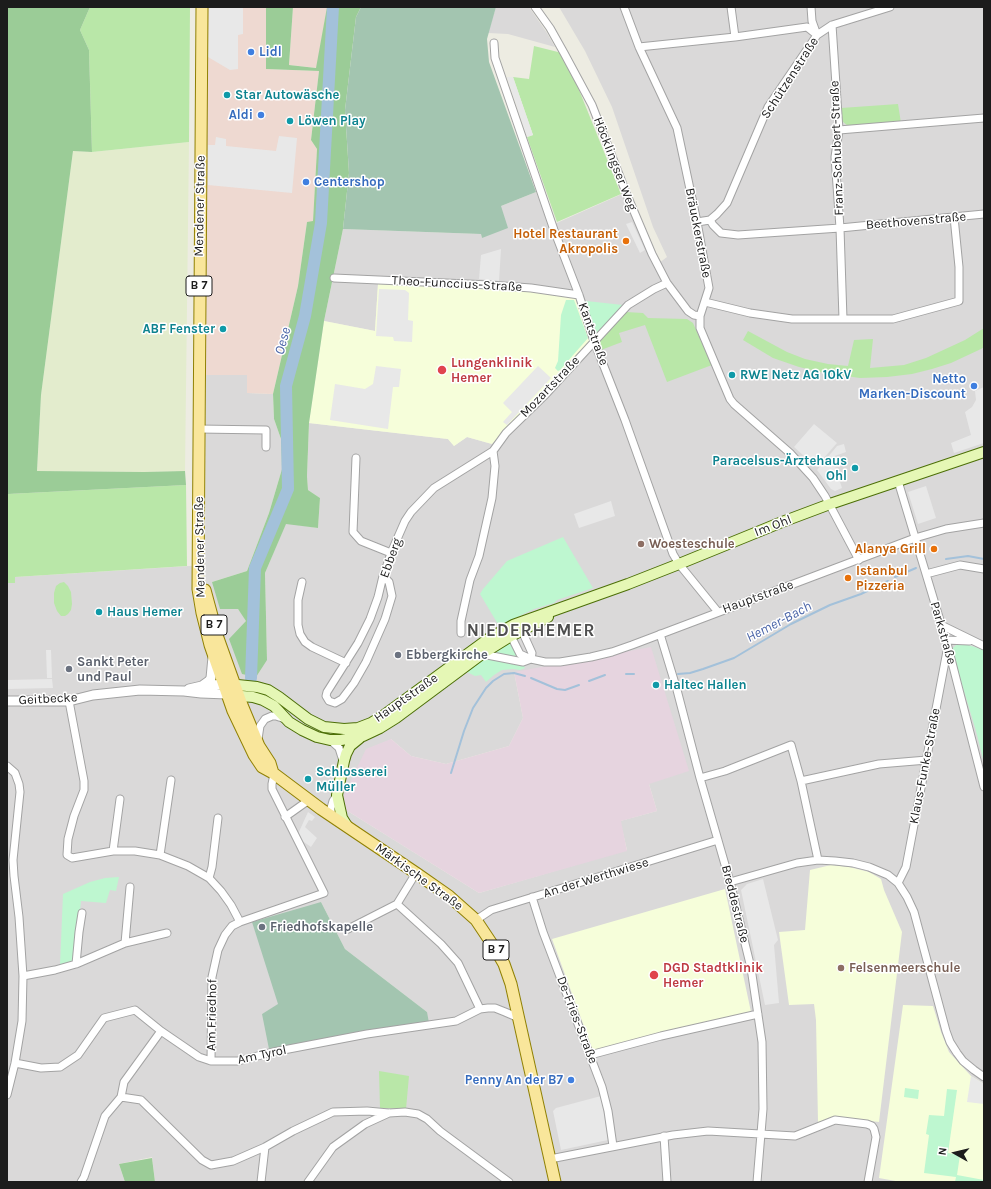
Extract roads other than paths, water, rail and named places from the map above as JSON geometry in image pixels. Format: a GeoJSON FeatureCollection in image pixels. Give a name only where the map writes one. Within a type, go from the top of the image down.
{"type":"FeatureCollection","features":[{"type":"Feature","properties":{"kind":"main road","name":"Mendener Straße"},"geometry":{"type":"LineString","coordinates":[[202,7],[198,589],[202,613],[214,655],[231,690]]}},
{"type":"Feature","properties":{"kind":"main road","name":"Im Ohl"},"geometry":{"type":"LineString","coordinates":[[513,625],[679,564],[830,504],[984,452]]}},
{"type":"Feature","properties":{"kind":"main road","name":"Märkische Straße"},"geometry":{"type":"LineString","coordinates":[[199,565],[231,690],[233,711],[254,755],[262,767],[273,773],[311,802],[449,896],[476,920],[496,950],[504,964],[511,984],[555,1182]]}},
{"type":"Feature","properties":{"kind":"main road","name":"Im Ohl"},"geometry":{"type":"LineString","coordinates":[[522,631],[565,606]]}},
{"type":"Feature","properties":{"kind":"main road","name":"Hauptstraße"},"geometry":{"type":"LineString","coordinates":[[346,826],[335,798],[344,761],[350,746],[363,736],[380,728],[404,706],[488,639],[513,625]]}},
{"type":"Feature","properties":{"kind":"main road","name":"Hauptstraße"},"geometry":{"type":"LineString","coordinates":[[231,690],[257,687],[268,690],[314,723],[334,728],[358,728],[404,706],[482,654],[522,631]]}},
{"type":"Feature","properties":{"kind":"main road","name":"Märkische Straße"},"geometry":{"type":"LineString","coordinates":[[231,690],[259,746],[270,763],[273,773]]}},
{"type":"Feature","properties":{"kind":"main road","name":"Hauptstraße"},"geometry":{"type":"LineString","coordinates":[[231,690],[263,700],[274,706],[289,722],[317,737],[330,740],[363,736]]}},
{"type":"Feature","properties":{"kind":"street","name":"Höcklingser Weg"},"geometry":{"type":"LineString","coordinates":[[535,7],[550,28],[564,52],[592,105],[627,195],[652,254],[667,283],[688,311],[694,315],[700,316]]}},
{"type":"Feature","properties":{"kind":"street","name":"Bräuckerstraße"},"geometry":{"type":"LineString","coordinates":[[624,7],[639,47],[677,128],[709,288],[700,316],[700,328],[730,399],[802,466],[817,484],[830,504],[859,560]]}},
{"type":"Feature","properties":{"kind":"street"},"geometry":{"type":"LineString","coordinates":[[732,7],[735,37]]}},
{"type":"Feature","properties":{"kind":"street"},"geometry":{"type":"LineString","coordinates":[[810,7],[812,21],[817,35]]}},
{"type":"Feature","properties":{"kind":"street","name":"Schützenstraße"},"geometry":{"type":"LineString","coordinates":[[710,220],[718,214],[727,203],[768,108],[817,35],[832,25],[890,7]]}},
{"type":"Feature","properties":{"kind":"street","name":"Franz-Schubert-Straße"},"geometry":{"type":"LineString","coordinates":[[832,25],[839,130],[835,157],[844,319]]}},
{"type":"Feature","properties":{"kind":"street"},"geometry":{"type":"LineString","coordinates":[[639,47],[735,37],[807,27],[817,35]]}},
{"type":"Feature","properties":{"kind":"street","name":"Kantstraße"},"geometry":{"type":"LineString","coordinates":[[494,43],[495,58],[554,230],[673,554],[679,564],[718,612]]}},
{"type":"Feature","properties":{"kind":"street"},"geometry":{"type":"LineString","coordinates":[[839,130],[984,118]]}},
{"type":"Feature","properties":{"kind":"street","name":"Beethovenstraße"},"geometry":{"type":"LineString","coordinates":[[710,220],[713,226],[721,233],[738,235],[840,228],[984,214]]}},
{"type":"Feature","properties":{"kind":"street"},"geometry":{"type":"LineString","coordinates":[[705,302],[750,313],[792,319],[893,319],[959,301],[959,267],[954,217]]}},
{"type":"Feature","properties":{"kind":"street"},"geometry":{"type":"LineString","coordinates":[[697,222],[710,220]]}},
{"type":"Feature","properties":{"kind":"street","name":"Theo-Funccius-Straße"},"geometry":{"type":"LineString","coordinates":[[334,278],[490,285],[530,288],[579,295]]}},
{"type":"Feature","properties":{"kind":"street","name":"Mozartstraße"},"geometry":{"type":"LineString","coordinates":[[493,451],[506,433],[546,394],[630,304],[667,283]]}},
{"type":"Feature","properties":{"kind":"street"},"geometry":{"type":"LineString","coordinates":[[199,429],[266,430],[266,447]]}},
{"type":"Feature","properties":{"kind":"street"},"geometry":{"type":"LineString","coordinates":[[462,633],[462,614],[470,580],[479,556],[492,498],[495,466],[493,451]]}},
{"type":"Feature","properties":{"kind":"street","name":"Ebberg"},"geometry":{"type":"LineString","coordinates":[[383,576],[389,582],[392,596],[385,619],[366,662],[354,683],[342,699],[335,703],[329,701],[326,696],[327,692],[358,643],[370,619],[378,597],[383,576],[391,553],[411,512],[434,488],[493,451]]}},
{"type":"Feature","properties":{"kind":"street"},"geometry":{"type":"LineString","coordinates":[[356,458],[353,532],[361,541],[391,553]]}},
{"type":"Feature","properties":{"kind":"street","name":"Parkstraße"},"geometry":{"type":"LineString","coordinates":[[898,481],[941,625],[984,787]]}},
{"type":"Feature","properties":{"kind":"street","name":"Hauptstraße"},"geometry":{"type":"LineString","coordinates":[[482,654],[523,662],[531,659],[545,662],[560,662],[612,652],[915,538],[946,529],[984,523]]}},
{"type":"Feature","properties":{"kind":"street"},"geometry":{"type":"LineString","coordinates":[[926,574],[960,565],[984,569]]}},
{"type":"Feature","properties":{"kind":"street"},"geometry":{"type":"LineString","coordinates":[[302,582],[298,600],[298,625],[300,634],[305,642],[346,663]]}},
{"type":"Feature","properties":{"kind":"street"},"geometry":{"type":"LineString","coordinates":[[513,625],[522,631],[532,653],[531,659],[520,654],[511,636],[513,625]]}},
{"type":"Feature","properties":{"kind":"street"},"geometry":{"type":"LineString","coordinates":[[941,625],[971,641],[984,646]]}},
{"type":"Feature","properties":{"kind":"street","name":"Breddestraße"},"geometry":{"type":"LineString","coordinates":[[660,634],[730,882],[751,968],[762,1042],[763,1110],[757,1182]]}},
{"type":"Feature","properties":{"kind":"street"},"geometry":{"type":"LineString","coordinates":[[946,644],[971,641]]}},
{"type":"Feature","properties":{"kind":"street","name":"Klaus-Funke-Straße"},"geometry":{"type":"LineString","coordinates":[[898,883],[906,866],[927,760],[946,644]]}},
{"type":"Feature","properties":{"kind":"street"},"geometry":{"type":"LineString","coordinates":[[202,686],[211,678],[214,655]]}},
{"type":"Feature","properties":{"kind":"street","name":"Geitbecke"},"geometry":{"type":"LineString","coordinates":[[184,691],[202,686],[231,690]]}},
{"type":"Feature","properties":{"kind":"street","name":"Geitbecke"},"geometry":{"type":"LineString","coordinates":[[7,701],[68,700],[93,695],[140,690],[201,693],[231,690]]}},
{"type":"Feature","properties":{"kind":"street"},"geometry":{"type":"LineString","coordinates":[[68,700],[84,781],[84,790],[74,816],[68,839],[66,855],[72,858],[113,851],[135,850],[160,855],[188,866],[209,878],[221,890],[240,922]]}},
{"type":"Feature","properties":{"kind":"street","name":"Hauptstraße"},"geometry":{"type":"LineString","coordinates":[[259,746],[258,732],[265,719],[276,716],[289,722]]}},
{"type":"Feature","properties":{"kind":"street"},"geometry":{"type":"LineString","coordinates":[[330,740],[340,748],[344,761]]}},
{"type":"Feature","properties":{"kind":"street"},"geometry":{"type":"LineString","coordinates":[[700,778],[725,771],[791,744],[801,781],[818,860]]}},
{"type":"Feature","properties":{"kind":"street"},"geometry":{"type":"LineString","coordinates":[[801,781],[879,764],[927,760]]}},
{"type":"Feature","properties":{"kind":"street"},"geometry":{"type":"LineString","coordinates":[[7,766],[14,773],[19,784],[20,792],[13,860],[20,917],[24,976],[22,1021],[15,1064],[7,1095]]}},
{"type":"Feature","properties":{"kind":"street"},"geometry":{"type":"LineString","coordinates":[[273,773],[272,789],[285,816],[311,802],[328,804],[335,798]]}},
{"type":"Feature","properties":{"kind":"street"},"geometry":{"type":"LineString","coordinates":[[160,855],[171,780]]}},
{"type":"Feature","properties":{"kind":"street","name":"Hauptstraße"},"geometry":{"type":"LineString","coordinates":[[332,816],[331,808],[335,798]]}},
{"type":"Feature","properties":{"kind":"street"},"geometry":{"type":"LineString","coordinates":[[113,851],[120,799]]}},
{"type":"Feature","properties":{"kind":"street","name":"Am Friedhof"},"geometry":{"type":"LineString","coordinates":[[211,1061],[212,977],[218,950],[224,935],[232,926],[240,922],[324,893],[285,816]]}},
{"type":"Feature","properties":{"kind":"street"},"geometry":{"type":"LineString","coordinates":[[209,878],[212,867],[218,818]]}},
{"type":"Feature","properties":{"kind":"street","name":"An der Werthwiese"},"geometry":{"type":"LineString","coordinates":[[476,920],[491,910],[718,840]]}},
{"type":"Feature","properties":{"kind":"street"},"geometry":{"type":"LineString","coordinates":[[730,882],[797,863],[818,860],[862,865],[888,875],[898,883],[914,912],[950,1042],[956,1053],[963,1061],[984,1077]]}},
{"type":"Feature","properties":{"kind":"street"},"geometry":{"type":"LineString","coordinates":[[348,929],[397,904],[416,873]]}},
{"type":"Feature","properties":{"kind":"street"},"geometry":{"type":"LineString","coordinates":[[125,943],[130,887]]}},
{"type":"Feature","properties":{"kind":"street","name":"De-Fries-Straße"},"geometry":{"type":"LineString","coordinates":[[534,896],[543,932],[602,1087],[614,1146]]}},
{"type":"Feature","properties":{"kind":"street"},"geometry":{"type":"LineString","coordinates":[[397,904],[441,944],[458,963],[480,1009]]}},
{"type":"Feature","properties":{"kind":"street"},"geometry":{"type":"LineString","coordinates":[[76,964],[82,913]]}},
{"type":"Feature","properties":{"kind":"street"},"geometry":{"type":"LineString","coordinates":[[24,976],[76,964],[125,943],[167,933]]}},
{"type":"Feature","properties":{"kind":"street","name":"Am Tyrol"},"geometry":{"type":"LineString","coordinates":[[15,1064],[41,1068],[60,1067],[78,1055],[104,1018],[135,1010],[161,1032],[199,1057],[211,1061],[238,1061],[273,1052],[367,1034],[456,1021],[480,1009],[495,1008],[519,1018]]}},
{"type":"Feature","properties":{"kind":"street"},"geometry":{"type":"LineString","coordinates":[[590,1055],[661,1036],[758,1014]]}},
{"type":"Feature","properties":{"kind":"street"},"geometry":{"type":"LineString","coordinates":[[81,1182],[105,1116],[120,1097],[124,1082],[161,1032]]}},
{"type":"Feature","properties":{"kind":"street"},"geometry":{"type":"LineString","coordinates":[[120,1097],[141,1100],[202,1160],[211,1165],[233,1162],[333,1112],[405,1112],[418,1114],[427,1119],[440,1131],[509,1182]]}},
{"type":"Feature","properties":{"kind":"street"},"geometry":{"type":"LineString","coordinates":[[367,1111],[369,1116],[368,1123]]}},
{"type":"Feature","properties":{"kind":"street"},"geometry":{"type":"LineString","coordinates":[[308,1182],[333,1147],[368,1123],[389,1113]]}},
{"type":"Feature","properties":{"kind":"street"},"geometry":{"type":"LineString","coordinates":[[550,1159],[664,1136],[708,1131],[795,1136],[835,1120],[866,1124],[872,1126],[874,1129],[876,1137],[868,1182]]}},
{"type":"Feature","properties":{"kind":"street"},"geometry":{"type":"LineString","coordinates":[[664,1136],[667,1182]]}},
{"type":"Feature","properties":{"kind":"street"},"geometry":{"type":"LineString","coordinates":[[261,1182],[265,1147]]}},
{"type":"Feature","properties":{"kind":"waterway","name":"Oese"},"geometry":{"type":"LineString","coordinates":[[251,678],[255,568],[288,489],[286,386],[305,316],[321,223],[333,7]]}},
{"type":"Feature","properties":{"kind":"waterway","name":"Hemer-Bach"},"geometry":{"type":"LineString","coordinates":[[946,559],[968,556],[984,559]]}},
{"type":"Feature","properties":{"kind":"waterway","name":"Hemer-Bach"},"geometry":{"type":"LineString","coordinates":[[895,577],[916,568]]}},
{"type":"Feature","properties":{"kind":"waterway","name":"Hemer-Bach"},"geometry":{"type":"LineString","coordinates":[[678,674],[690,673],[734,658],[791,624],[830,605],[861,594],[888,581]]}},
{"type":"Feature","properties":{"kind":"waterway","name":"Hemer-Bach"},"geometry":{"type":"LineString","coordinates":[[451,773],[473,708],[486,688],[493,681],[504,674],[514,673],[525,676]]}},
{"type":"Feature","properties":{"kind":"waterway","name":"Hemer-Bach"},"geometry":{"type":"LineString","coordinates":[[626,674],[634,674]]}},
{"type":"Feature","properties":{"kind":"waterway","name":"Hemer-Bach"},"geometry":{"type":"LineString","coordinates":[[589,681],[605,675]]}},
{"type":"Feature","properties":{"kind":"waterway","name":"Hemer-Bach"},"geometry":{"type":"LineString","coordinates":[[531,678],[557,689],[565,690],[579,685]]}},
{"type":"Feature","properties":{"kind":"place","name":"Lidl"},"geometry":{"type":"Point","coordinates":[251,52]}},
{"type":"Feature","properties":{"kind":"place","name":"Star Autowäsche"},"geometry":{"type":"Point","coordinates":[227,95]}},
{"type":"Feature","properties":{"kind":"place","name":"Aldi"},"geometry":{"type":"Point","coordinates":[261,115]}},
{"type":"Feature","properties":{"kind":"place","name":"Löwen Play"},"geometry":{"type":"Point","coordinates":[290,121]}},
{"type":"Feature","properties":{"kind":"place","name":"Centershop"},"geometry":{"type":"Point","coordinates":[306,182]}},
{"type":"Feature","properties":{"kind":"place","name":"Hotel Restaurant Akropolis"},"geometry":{"type":"Point","coordinates":[626,241]}},
{"type":"Feature","properties":{"kind":"place","name":"ABF Fenster"},"geometry":{"type":"Point","coordinates":[223,329]}},
{"type":"Feature","properties":{"kind":"place","name":"Lungenklinik Hemer"},"geometry":{"type":"Point","coordinates":[442,370]}},
{"type":"Feature","properties":{"kind":"place","name":"RWE Netz AG 10kV"},"geometry":{"type":"Point","coordinates":[732,375]}},
{"type":"Feature","properties":{"kind":"place","name":"Netto Marken-Discount"},"geometry":{"type":"Point","coordinates":[974,386]}},
{"type":"Feature","properties":{"kind":"place","name":"Paracelsus-Ärztehaus Ohl"},"geometry":{"type":"Point","coordinates":[855,468]}},
{"type":"Feature","properties":{"kind":"place","name":"Woesteschule"},"geometry":{"type":"Point","coordinates":[641,544]}},
{"type":"Feature","properties":{"kind":"place","name":"Alanya Grill"},"geometry":{"type":"Point","coordinates":[934,549]}},
{"type":"Feature","properties":{"kind":"place","name":"Istanbul Pizzeria"},"geometry":{"type":"Point","coordinates":[848,578]}},
{"type":"Feature","properties":{"kind":"place","name":"Haus Hemer"},"geometry":{"type":"Point","coordinates":[99,612]}},
{"type":"Feature","properties":{"kind":"place","name":"Ebbergkirche"},"geometry":{"type":"Point","coordinates":[398,655]}},
{"type":"Feature","properties":{"kind":"place","name":"Sankt Peter und Paul"},"geometry":{"type":"Point","coordinates":[69,669]}},
{"type":"Feature","properties":{"kind":"place","name":"Haltec Hallen"},"geometry":{"type":"Point","coordinates":[656,685]}},
{"type":"Feature","properties":{"kind":"place","name":"Schlosserei Müller"},"geometry":{"type":"Point","coordinates":[308,779]}},
{"type":"Feature","properties":{"kind":"place","name":"Friedhofskapelle"},"geometry":{"type":"Point","coordinates":[262,927]}},
{"type":"Feature","properties":{"kind":"place","name":"Felsenmeerschule"},"geometry":{"type":"Point","coordinates":[841,968]}},
{"type":"Feature","properties":{"kind":"place","name":"DGD Stadtklinik Hemer"},"geometry":{"type":"Point","coordinates":[654,975]}},
{"type":"Feature","properties":{"kind":"place","name":"Penny An der B7"},"geometry":{"type":"Point","coordinates":[571,1080]}},
{"type":"Feature","properties":{"kind":"district","name":"NIEDERHEMER"},"geometry":{"type":"Point","coordinates":[531,631]}}]}
